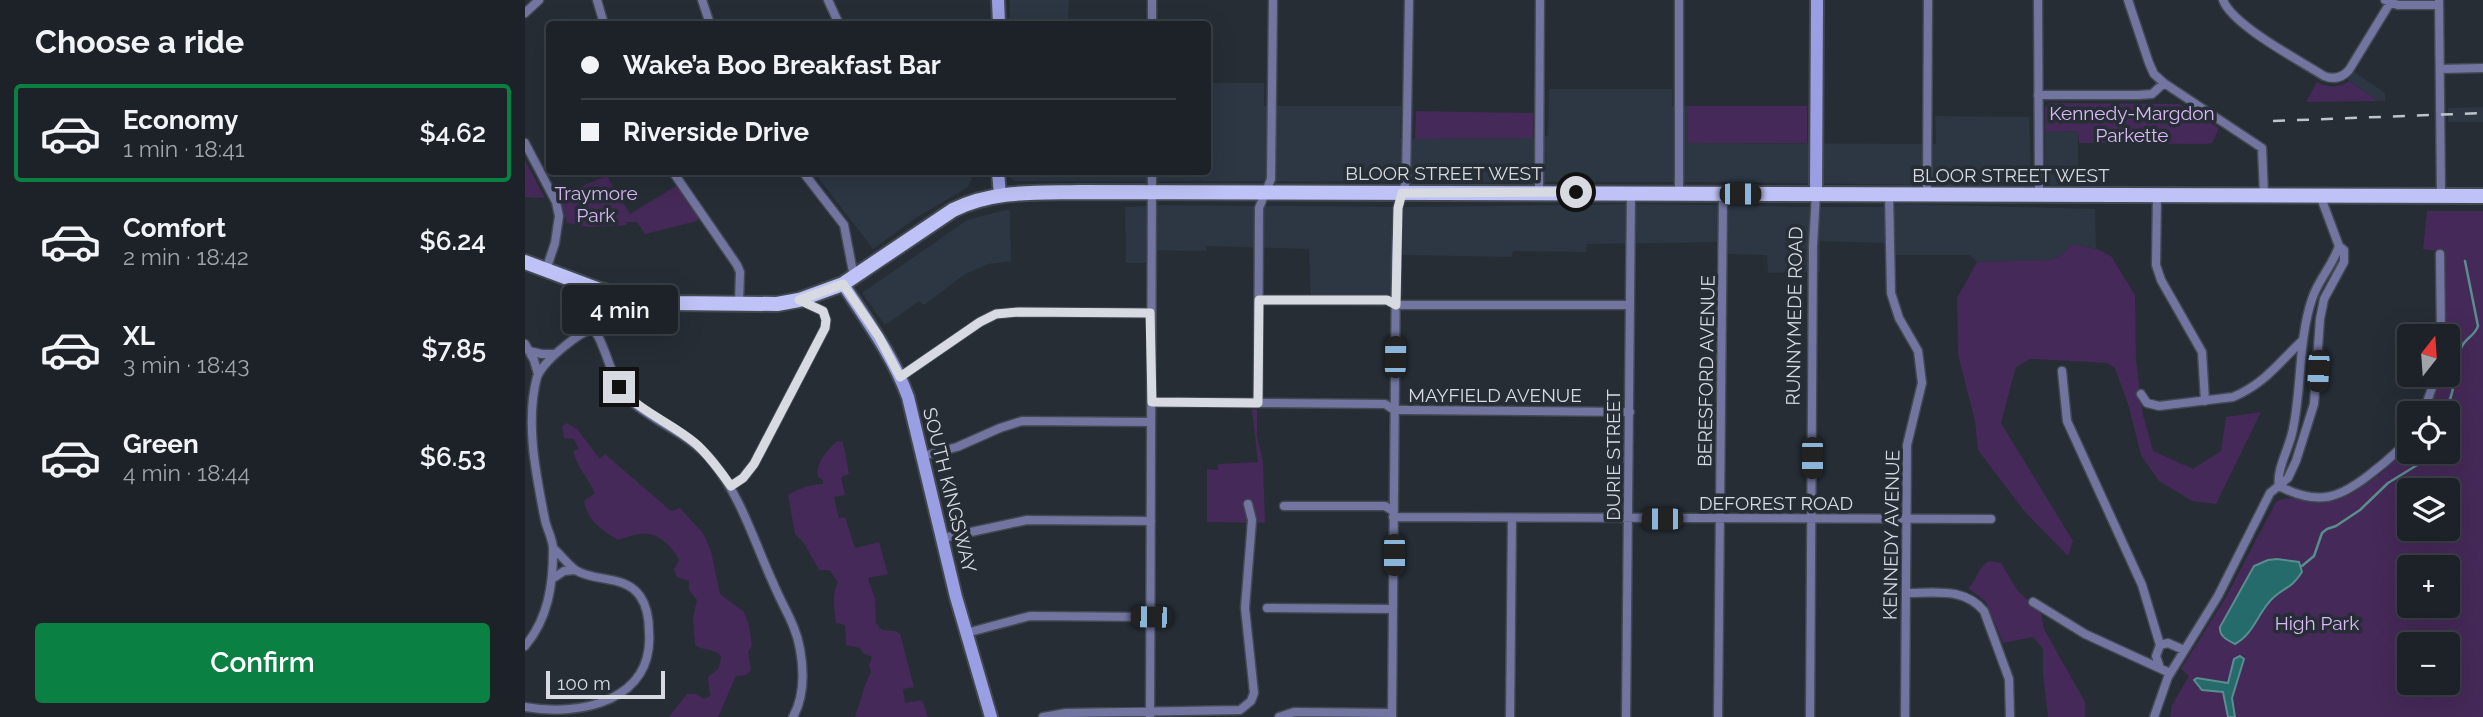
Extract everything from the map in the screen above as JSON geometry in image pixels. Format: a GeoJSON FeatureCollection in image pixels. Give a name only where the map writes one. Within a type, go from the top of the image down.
{"type":"FeatureCollection","features":[{"type":"Feature","properties":{"kind":"main road","name":"BLOOR STREET WEST"},"geometry":{"type":"LineString","coordinates":[[525,262],[604,291],[640,300],[777,304],[799,300],[849,280],[953,210],[979,198],[1000,195],[1267,191],[2483,196]]}},
{"type":"Feature","properties":{"kind":"street"},"geometry":{"type":"LineString","coordinates":[[525,13],[539,0]]}},
{"type":"Feature","properties":{"kind":"street"},"geometry":{"type":"LineString","coordinates":[[597,0],[603,21]]}},
{"type":"Feature","properties":{"kind":"street"},"geometry":{"type":"LineString","coordinates":[[702,0],[709,21]]}},
{"type":"Feature","properties":{"kind":"street"},"geometry":{"type":"LineString","coordinates":[[828,0],[838,21]]}},
{"type":"Feature","properties":{"kind":"street"},"geometry":{"type":"LineString","coordinates":[[998,0],[999,21]]}},
{"type":"Feature","properties":{"kind":"street"},"geometry":{"type":"LineString","coordinates":[[1152,21],[1153,0]]}},
{"type":"Feature","properties":{"kind":"street"},"geometry":{"type":"LineString","coordinates":[[1258,403],[1259,205],[1271,179],[1273,0]]}},
{"type":"Feature","properties":{"kind":"street"},"geometry":{"type":"LineString","coordinates":[[1279,717],[1294,712],[1392,715],[1398,208],[1406,181],[1408,145],[1409,0]]}},
{"type":"Feature","properties":{"kind":"street"},"geometry":{"type":"LineString","coordinates":[[1539,192],[1540,0]]}},
{"type":"Feature","properties":{"kind":"street"},"geometry":{"type":"LineString","coordinates":[[1679,0],[1679,193]]}},
{"type":"Feature","properties":{"kind":"street","name":"RUNNYMEDE ROAD"},"geometry":{"type":"LineString","coordinates":[[1810,717],[1817,0]]}},
{"type":"Feature","properties":{"kind":"street"},"geometry":{"type":"LineString","coordinates":[[1927,194],[1928,0]]}},
{"type":"Feature","properties":{"kind":"street"},"geometry":{"type":"LineString","coordinates":[[2038,0],[2039,195]]}},
{"type":"Feature","properties":{"kind":"street"},"geometry":{"type":"LineString","coordinates":[[2128,0],[2154,74],[2257,142],[2262,148],[2264,195]]}},
{"type":"Feature","properties":{"kind":"street"},"geometry":{"type":"LineString","coordinates":[[2223,0],[2228,10],[2240,22],[2324,76],[2335,78],[2349,70],[2387,2],[2439,2],[2441,196]]}},
{"type":"Feature","properties":{"kind":"street"},"geometry":{"type":"LineString","coordinates":[[2441,69],[2483,68]]}},
{"type":"Feature","properties":{"kind":"street"},"geometry":{"type":"LineString","coordinates":[[2038,96],[2152,94],[2164,83]]}},
{"type":"Feature","properties":{"kind":"street"},"geometry":{"type":"LineString","coordinates":[[525,143],[556,202],[559,216],[555,243],[546,270]]}},
{"type":"Feature","properties":{"kind":"street"},"geometry":{"type":"LineString","coordinates":[[675,175],[737,265],[740,272],[739,304]]}},
{"type":"Feature","properties":{"kind":"street"},"geometry":{"type":"LineString","coordinates":[[805,175],[844,225],[849,280]]}},
{"type":"Feature","properties":{"kind":"street"},"geometry":{"type":"LineString","coordinates":[[998,175],[1000,195]]}},
{"type":"Feature","properties":{"kind":"street"},"geometry":{"type":"LineString","coordinates":[[1150,715],[1152,175]]}},
{"type":"Feature","properties":{"kind":"street","name":"DURIE STREET"},"geometry":{"type":"LineString","coordinates":[[1626,717],[1631,193]]}},
{"type":"Feature","properties":{"kind":"street","name":"BERESFORD AVENUE"},"geometry":{"type":"LineString","coordinates":[[1718,717],[1723,194]]}},
{"type":"Feature","properties":{"kind":"street","name":"KENNEDY AVENUE"},"geometry":{"type":"LineString","coordinates":[[1889,194],[1891,293],[1899,318],[1918,351],[1922,383],[1907,444],[1905,717]]}},
{"type":"Feature","properties":{"kind":"street"},"geometry":{"type":"LineString","coordinates":[[2157,194],[2156,265],[2161,280],[2202,352],[2205,401]]}},
{"type":"Feature","properties":{"kind":"street"},"geometry":{"type":"LineString","coordinates":[[2154,717],[2170,673],[2218,596],[2270,494],[2288,478],[2304,442],[2314,404],[2324,299],[2344,262],[2344,250],[2339,246],[2320,195]]}},
{"type":"Feature","properties":{"kind":"street"},"geometry":{"type":"LineString","coordinates":[[2279,486],[2278,478],[2297,412],[2304,340],[2312,299],[2339,246]]}},
{"type":"Feature","properties":{"kind":"street"},"geometry":{"type":"LineString","coordinates":[[2440,254],[2441,324]]}},
{"type":"Feature","properties":{"kind":"street","name":"SOUTH KINGSWAY"},"geometry":{"type":"LineString","coordinates":[[849,280],[900,377],[923,456],[956,597],[991,717]]}},
{"type":"Feature","properties":{"kind":"street"},"geometry":{"type":"LineString","coordinates":[[604,291],[590,321],[602,344],[615,381],[629,399],[694,442],[711,459],[731,486],[791,618],[802,663],[801,689],[793,717]]}},
{"type":"Feature","properties":{"kind":"street"},"geometry":{"type":"LineString","coordinates":[[593,329],[604,291]]}},
{"type":"Feature","properties":{"kind":"street"},"geometry":{"type":"LineString","coordinates":[[731,486],[743,478],[754,464],[825,328],[823,311],[799,300]]}},
{"type":"Feature","properties":{"kind":"street"},"geometry":{"type":"LineString","coordinates":[[1259,300],[1387,300],[1396,305],[1630,305]]}},
{"type":"Feature","properties":{"kind":"street"},"geometry":{"type":"LineString","coordinates":[[900,377],[996,314],[1150,313]]}},
{"type":"Feature","properties":{"kind":"street"},"geometry":{"type":"LineString","coordinates":[[525,646],[543,616],[552,579],[554,549],[546,522],[531,438],[530,415],[538,374],[555,354],[582,332],[593,329]]}},
{"type":"Feature","properties":{"kind":"street"},"geometry":{"type":"LineString","coordinates":[[2141,394],[2147,403],[2154,406],[2233,397],[2252,388],[2274,372],[2304,340]]}},
{"type":"Feature","properties":{"kind":"street"},"geometry":{"type":"LineString","coordinates":[[527,347],[542,355],[555,354]]}},
{"type":"Feature","properties":{"kind":"street"},"geometry":{"type":"LineString","coordinates":[[527,347],[538,374]]}},
{"type":"Feature","properties":{"kind":"street"},"geometry":{"type":"LineString","coordinates":[[2062,371],[2067,421],[2142,585],[2160,645],[2156,656],[2160,668]]}},
{"type":"Feature","properties":{"kind":"street","name":"MAYFIELD AVENUE"},"geometry":{"type":"LineString","coordinates":[[1152,402],[1385,404],[1394,410],[1630,412]]}},
{"type":"Feature","properties":{"kind":"street"},"geometry":{"type":"LineString","coordinates":[[923,456],[964,444],[1022,421],[1151,422]]}},
{"type":"Feature","properties":{"kind":"street"},"geometry":{"type":"LineString","coordinates":[[2279,486],[2289,492],[2319,498],[2343,494],[2397,451]]}},
{"type":"Feature","properties":{"kind":"street"},"geometry":{"type":"LineString","coordinates":[[1043,717],[1066,713],[1150,715],[1240,710],[1251,701],[1254,678],[1245,608],[1252,520],[1248,504]]}},
{"type":"Feature","properties":{"kind":"street","name":"DEFOREST ROAD"},"geometry":{"type":"LineString","coordinates":[[1284,506],[1385,506],[1393,514],[1512,518],[1991,519]]}},
{"type":"Feature","properties":{"kind":"street"},"geometry":{"type":"LineString","coordinates":[[1510,717],[1512,518]]}},
{"type":"Feature","properties":{"kind":"street"},"geometry":{"type":"LineString","coordinates":[[943,538],[1027,520],[1151,521]]}},
{"type":"Feature","properties":{"kind":"street"},"geometry":{"type":"LineString","coordinates":[[554,549],[575,570]]}},
{"type":"Feature","properties":{"kind":"street"},"geometry":{"type":"LineString","coordinates":[[525,706],[572,717],[597,711],[633,685],[644,665],[650,642],[648,616],[642,598],[633,588],[621,582],[575,570],[564,572],[552,579]]}},
{"type":"Feature","properties":{"kind":"street"},"geometry":{"type":"LineString","coordinates":[[1906,593],[1963,594],[1984,611],[2009,679],[2010,717]]}},
{"type":"Feature","properties":{"kind":"street"},"geometry":{"type":"LineString","coordinates":[[2033,602],[2085,634],[2170,673]]}},
{"type":"Feature","properties":{"kind":"street"},"geometry":{"type":"LineString","coordinates":[[1267,608],[1393,609]]}},
{"type":"Feature","properties":{"kind":"street"},"geometry":{"type":"LineString","coordinates":[[967,633],[1030,616],[1151,617]]}},
{"type":"Feature","properties":{"kind":"street"},"geometry":{"type":"LineString","coordinates":[[2160,645],[2168,643],[2184,650]]}},
{"type":"Feature","properties":{"kind":"shaded area"},"geometry":{"type":"Polygon","coordinates":[[[1010,0],[1069,0],[1068,21],[1010,21],[1010,0]]]}},
{"type":"Feature","properties":{"kind":"shaded area"},"geometry":{"type":"Polygon","coordinates":[[[2353,71],[2385,93],[2385,101],[2378,101],[2348,80],[2353,71]]]}},
{"type":"Feature","properties":{"kind":"shaded area"},"geometry":{"type":"Polygon","coordinates":[[[1211,83],[1264,83],[1264,106],[1401,106],[1400,138],[1415,139],[1548,136],[1549,89],[1672,89],[1672,106],[1688,106],[1688,143],[1936,144],[1935,116],[2029,117],[2031,178],[2028,184],[1943,185],[1014,181],[1010,175],[1211,175],[1211,83]]]}},
{"type":"Feature","properties":{"kind":"shaded area"},"geometry":{"type":"Polygon","coordinates":[[[2483,107],[2483,122],[2448,122],[2448,108],[2483,107]]]}},
{"type":"Feature","properties":{"kind":"shaded area"},"geometry":{"type":"Polygon","coordinates":[[[2078,131],[2078,184],[2050,185],[2045,179],[2045,132],[2078,131]]]}},
{"type":"Feature","properties":{"kind":"shaded area"},"geometry":{"type":"Polygon","coordinates":[[[816,175],[974,175],[967,188],[917,217],[873,249],[816,175]]]}},
{"type":"Feature","properties":{"kind":"shaded area"},"geometry":{"type":"Polygon","coordinates":[[[1640,204],[1881,207],[1904,204],[2095,209],[2096,249],[2072,244],[2062,255],[2050,260],[1977,262],[1970,255],[1885,255],[1885,243],[1820,241],[1820,272],[1768,273],[1767,255],[1728,254],[1727,242],[1587,244],[1586,252],[1513,251],[1512,257],[1402,255],[1403,296],[1384,307],[1311,305],[1309,249],[1206,246],[1206,251],[1146,250],[1146,263],[1126,263],[1125,207],[1640,204]]]}},
{"type":"Feature","properties":{"kind":"shaded area"},"geometry":{"type":"Polygon","coordinates":[[[1010,210],[1011,261],[988,264],[965,274],[924,305],[919,301],[885,325],[862,293],[967,220],[1010,210]]]}},
{"type":"Feature","properties":{"kind":"shaded area"},"geometry":{"type":"Polygon","coordinates":[[[2277,559],[2299,562],[2302,572],[2269,603],[2242,639],[2235,644],[2229,641],[2222,635],[2220,627],[2254,566],[2277,559]]]}},
{"type":"Feature","properties":{"kind":"shaded area"},"geometry":{"type":"Polygon","coordinates":[[[2240,656],[2244,659],[2232,698],[2235,717],[2228,717],[2223,692],[2202,690],[2194,680],[2197,678],[2228,683],[2234,659],[2240,656]]]}},
{"type":"Feature","properties":{"kind":"green space"},"geometry":{"type":"Polygon","coordinates":[[[2349,81],[2378,101],[2306,102],[2317,82],[2333,86],[2349,81]]]}},
{"type":"Feature","properties":{"kind":"green space","name":"Kennedy-Margdon Parkette"},"geometry":{"type":"Polygon","coordinates":[[[2049,103],[2179,104],[2219,128],[2212,143],[2205,144],[2079,143],[2078,131],[2045,132],[2045,108],[2049,103]]]}},
{"type":"Feature","properties":{"kind":"green space"},"geometry":{"type":"Polygon","coordinates":[[[1688,106],[1807,106],[1807,143],[1688,143],[1688,106]]]}},
{"type":"Feature","properties":{"kind":"green space"},"geometry":{"type":"Polygon","coordinates":[[[1416,111],[1533,113],[1533,138],[1415,139],[1416,111]]]}},
{"type":"Feature","properties":{"kind":"green space","name":"Traymore Park"},"geometry":{"type":"Polygon","coordinates":[[[525,160],[545,198],[525,197],[525,160]]]}},
{"type":"Feature","properties":{"kind":"green space","name":"Traymore Park"},"geometry":{"type":"Polygon","coordinates":[[[607,176],[630,214],[676,186],[699,216],[697,221],[645,234],[637,222],[589,227],[567,223],[560,195],[607,176]]]}},
{"type":"Feature","properties":{"kind":"green space","name":"High Park"},"geometry":{"type":"Polygon","coordinates":[[[2427,211],[2483,211],[2483,717],[2170,717],[2172,705],[2189,676],[2181,669],[2226,597],[2276,502],[2292,498],[2312,503],[2330,502],[2356,491],[2397,458],[2397,464],[2460,464],[2460,401],[2432,401],[2437,387],[2461,387],[2461,324],[2444,324],[2443,252],[2423,249],[2427,211]]]}},
{"type":"Feature","properties":{"kind":"green space"},"geometry":{"type":"Polygon","coordinates":[[[2072,244],[2096,249],[2111,256],[2135,295],[2136,360],[2143,415],[2153,451],[2193,469],[2221,451],[2226,417],[2261,412],[2216,504],[2192,501],[2159,481],[2141,455],[2129,407],[2115,368],[2107,363],[2030,359],[2016,367],[2001,423],[2073,541],[2068,556],[2025,512],[1978,450],[1975,421],[1958,355],[1957,298],[1977,262],[2050,260],[2062,255],[2072,244]]]}},
{"type":"Feature","properties":{"kind":"green space"},"geometry":{"type":"Polygon","coordinates":[[[1257,409],[1257,436],[1263,462],[1265,523],[1207,522],[1207,469],[1218,470],[1218,464],[1258,462],[1252,410],[1257,409]]]}},
{"type":"Feature","properties":{"kind":"green space"},"geometry":{"type":"Polygon","coordinates":[[[567,423],[577,429],[600,459],[605,454],[671,511],[680,508],[703,533],[711,551],[720,594],[744,612],[752,646],[748,651],[751,670],[746,675],[736,676],[718,717],[669,717],[687,694],[696,694],[704,699],[710,696],[708,677],[719,668],[721,656],[695,645],[693,618],[697,600],[689,590],[689,581],[677,577],[674,569],[679,560],[668,545],[658,537],[646,534],[618,540],[592,520],[584,501],[595,493],[575,457],[573,451],[579,449],[574,439],[564,438],[562,426],[567,423]]]}},
{"type":"Feature","properties":{"kind":"green space"},"geometry":{"type":"Polygon","coordinates":[[[837,441],[843,442],[849,474],[841,477],[845,495],[834,497],[839,518],[845,517],[855,548],[879,542],[888,574],[868,578],[875,599],[876,623],[882,630],[900,634],[914,687],[903,689],[905,703],[922,700],[928,717],[855,717],[871,672],[869,665],[872,657],[863,653],[860,648],[846,645],[845,625],[836,623],[835,618],[834,596],[838,582],[829,570],[819,570],[804,543],[795,534],[788,495],[804,487],[823,484],[823,480],[818,477],[818,467],[837,441]]]}},
{"type":"Feature","properties":{"kind":"green space"},"geometry":{"type":"Polygon","coordinates":[[[1989,561],[2001,563],[2017,590],[2041,613],[2044,629],[2085,702],[2085,717],[2048,717],[2043,649],[2033,637],[2003,643],[1986,602],[1968,588],[1982,566],[1989,561]]]}},
{"type":"Feature","properties":{"kind":"waterway"},"geometry":{"type":"LineString","coordinates":[[2450,401],[2461,348],[2478,326],[2465,261]]}},
{"type":"Feature","properties":{"kind":"waterway"},"geometry":{"type":"LineString","coordinates":[[2302,566],[2314,556],[2322,533],[2360,510],[2388,483],[2419,464]]}},
{"type":"Feature","properties":{"kind":"railway"},"geometry":{"type":"LineString","coordinates":[[2273,121],[2483,113]]}},
{"type":"Feature","properties":{"kind":"route"},"geometry":{"type":"LineString","coordinates":[[619,387],[641,409],[694,442],[731,486],[743,478],[754,464],[825,328],[823,311],[799,300],[843,284],[879,337],[900,377],[996,314],[1150,313],[1152,402],[1258,403],[1259,300],[1387,300],[1396,305],[1398,208],[1402,193],[1576,192]]}}]}
